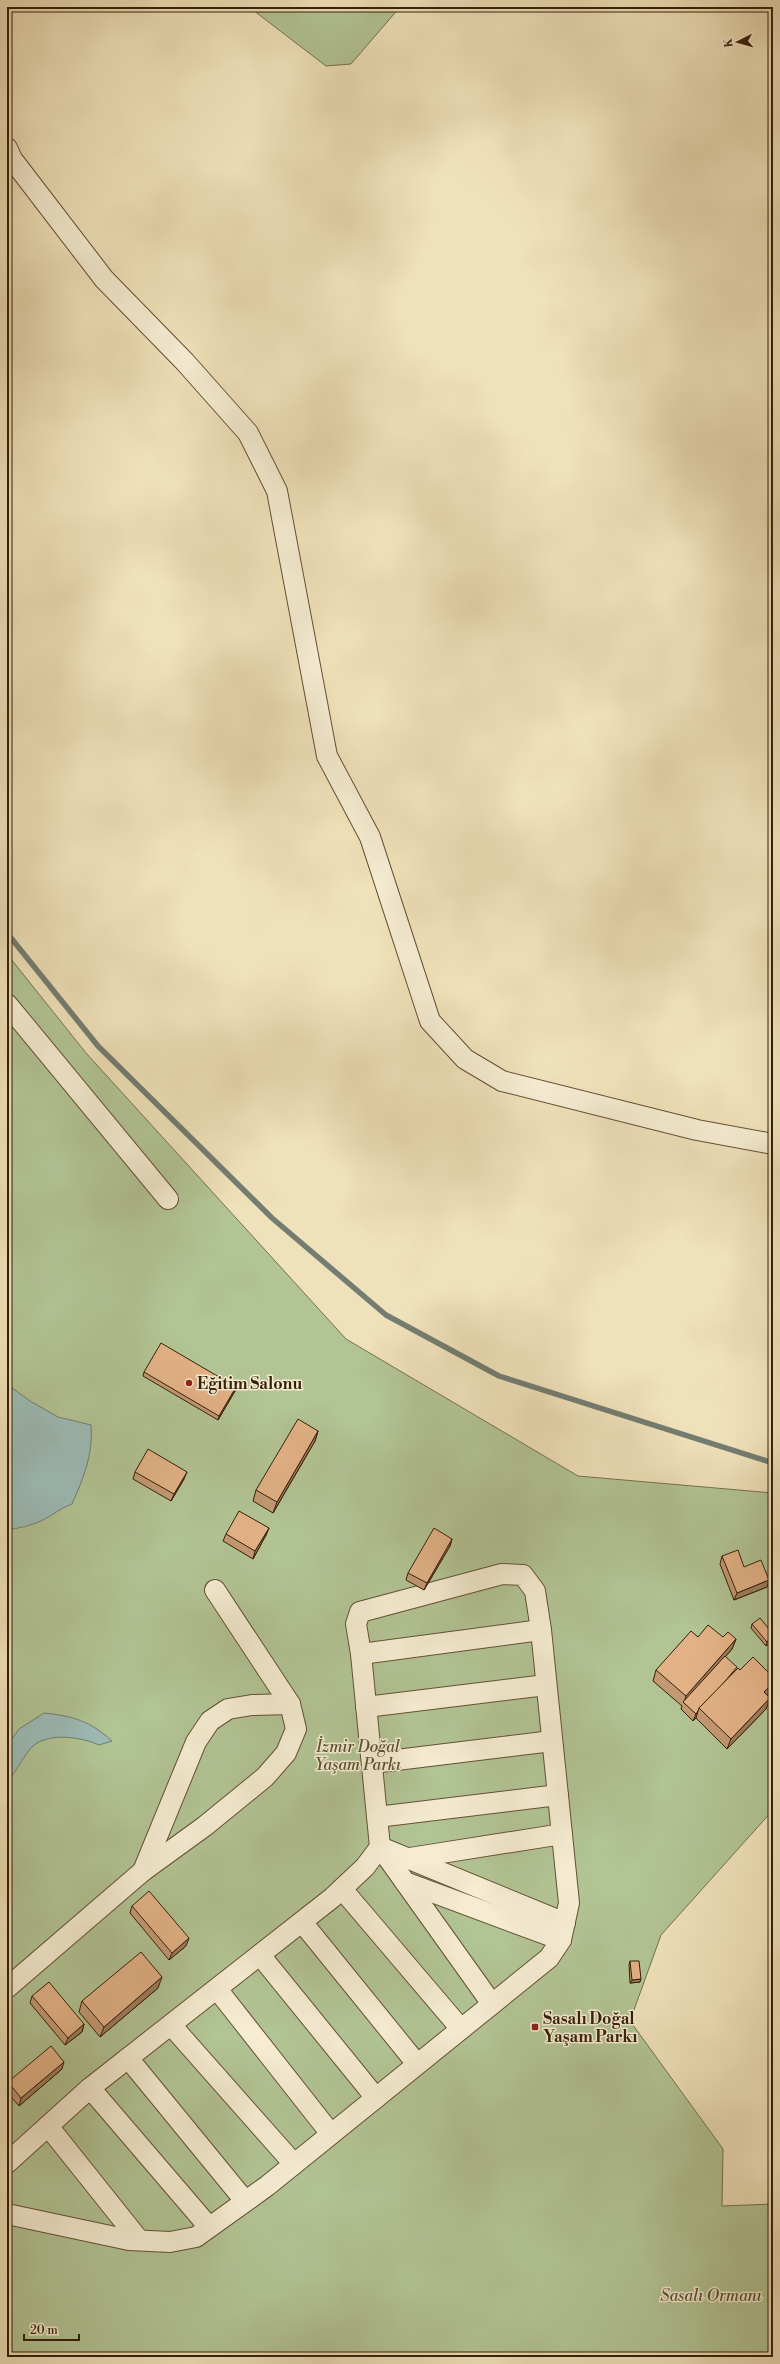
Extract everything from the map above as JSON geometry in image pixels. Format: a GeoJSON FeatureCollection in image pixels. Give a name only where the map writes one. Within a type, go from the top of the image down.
{"type":"FeatureCollection","features":[{"type":"Feature","properties":{"kind":"street"},"geometry":{"type":"LineString","coordinates":[[7,148],[12,159],[104,279],[185,362],[248,433],[277,491],[327,756],[370,837],[430,1021],[465,1059],[502,1081],[697,1130],[773,1144]]}},
{"type":"Feature","properties":{"kind":"street"},"geometry":{"type":"LineString","coordinates":[[7,1004],[168,1199]]}},
{"type":"Feature","properties":{"kind":"street"},"geometry":{"type":"LineString","coordinates":[[7,2214],[139,2240],[170,2242],[196,2237],[294,2164],[549,1958],[563,1932],[569,1903],[541,1630],[535,1591],[523,1575],[502,1574],[360,1612],[356,1624],[361,1654],[380,1847],[492,2004]]}},
{"type":"Feature","properties":{"kind":"street"},"geometry":{"type":"LineString","coordinates":[[7,1988],[143,1871],[205,1826],[265,1777],[286,1753],[296,1729],[290,1704],[215,1590]]}},
{"type":"Feature","properties":{"kind":"street"},"geometry":{"type":"LineString","coordinates":[[361,1654],[541,1630]]}},
{"type":"Feature","properties":{"kind":"street"},"geometry":{"type":"LineString","coordinates":[[366,1707],[546,1685]]}},
{"type":"Feature","properties":{"kind":"street"},"geometry":{"type":"LineString","coordinates":[[143,1871],[196,1742],[210,1721],[228,1709],[252,1704],[290,1704]]}},
{"type":"Feature","properties":{"kind":"street"},"geometry":{"type":"LineString","coordinates":[[372,1763],[552,1741]]}},
{"type":"Feature","properties":{"kind":"street"},"geometry":{"type":"LineString","coordinates":[[377,1817],[558,1795]]}},
{"type":"Feature","properties":{"kind":"street"},"geometry":{"type":"LineString","coordinates":[[410,1858],[562,1834]]}},
{"type":"Feature","properties":{"kind":"street"},"geometry":{"type":"LineString","coordinates":[[380,1847],[410,1858],[563,1932]]}},
{"type":"Feature","properties":{"kind":"street"},"geometry":{"type":"LineString","coordinates":[[7,2163],[90,2088],[342,1889],[365,1867],[380,1847]]}},
{"type":"Feature","properties":{"kind":"street"},"geometry":{"type":"LineString","coordinates":[[405,1882],[563,1932]]}},
{"type":"Feature","properties":{"kind":"street"},"geometry":{"type":"LineString","coordinates":[[342,1889],[461,2029]]}},
{"type":"Feature","properties":{"kind":"street"},"geometry":{"type":"LineString","coordinates":[[302,1922],[417,2064]]}},
{"type":"Feature","properties":{"kind":"street"},"geometry":{"type":"LineString","coordinates":[[260,1955],[376,2098]]}},
{"type":"Feature","properties":{"kind":"street"},"geometry":{"type":"LineString","coordinates":[[216,1989],[331,2134]]}},
{"type":"Feature","properties":{"kind":"street"},"geometry":{"type":"LineString","coordinates":[[171,2025],[294,2164]]}},
{"type":"Feature","properties":{"kind":"street"},"geometry":{"type":"LineString","coordinates":[[128,2058],[245,2201]]}},
{"type":"Feature","properties":{"kind":"street"},"geometry":{"type":"LineString","coordinates":[[90,2088],[209,2227]]}},
{"type":"Feature","properties":{"kind":"street"},"geometry":{"type":"LineString","coordinates":[[48,2126],[139,2240]]}},
{"type":"Feature","properties":{"kind":"green space"},"geometry":{"type":"Polygon","coordinates":[[[249,7],[400,7],[351,64],[326,66],[249,7]]]}},
{"type":"Feature","properties":{"kind":"green space","name":"İzmir Doğal Yaşam Parkı"},"geometry":{"type":"Polygon","coordinates":[[[7,954],[86,1053],[346,1339],[578,1476],[773,1493],[773,1810],[661,1935],[630,2021],[723,2149],[722,2206],[773,2204],[773,2357],[7,2357],[7,954]]]}},
{"type":"Feature","properties":{"kind":"water"},"geometry":{"type":"Polygon","coordinates":[[[7,1384],[30,1401],[58,1417],[91,1425],[91,1446],[87,1466],[72,1504],[37,1523],[7,1530],[7,1384]]]}},
{"type":"Feature","properties":{"kind":"water"},"geometry":{"type":"Polygon","coordinates":[[[44,1713],[64,1716],[81,1721],[104,1734],[112,1741],[99,1745],[75,1738],[56,1737],[40,1742],[29,1750],[7,1782],[7,1746],[19,1729],[44,1713]]]}},
{"type":"Feature","properties":{"kind":"building","name":"Eğitim Salonu"},"geometry":{"type":"Polygon","coordinates":[[[161,1343],[236,1387],[219,1416],[144,1372],[161,1343]]]}},
{"type":"Feature","properties":{"kind":"building"},"geometry":{"type":"Polygon","coordinates":[[[298,1419],[318,1431],[277,1502],[256,1490],[298,1419]]]}},
{"type":"Feature","properties":{"kind":"building"},"geometry":{"type":"Polygon","coordinates":[[[148,1449],[187,1472],[174,1494],[135,1472],[148,1449]]]}},
{"type":"Feature","properties":{"kind":"building"},"geometry":{"type":"Polygon","coordinates":[[[239,1511],[269,1528],[255,1551],[226,1534],[239,1511]]]}},
{"type":"Feature","properties":{"kind":"building"},"geometry":{"type":"Polygon","coordinates":[[[434,1528],[452,1539],[427,1583],[408,1573],[434,1528]]]}},
{"type":"Feature","properties":{"kind":"building"},"geometry":{"type":"Polygon","coordinates":[[[738,1550],[744,1567],[761,1560],[769,1580],[737,1593],[722,1556],[738,1550]]]}},
{"type":"Feature","properties":{"kind":"building"},"geometry":{"type":"Polygon","coordinates":[[[760,1618],[773,1634],[773,1637],[767,1642],[752,1624],[760,1618]]]}},
{"type":"Feature","properties":{"kind":"building"},"geometry":{"type":"Polygon","coordinates":[[[708,1625],[723,1637],[728,1632],[736,1639],[686,1696],[656,1670],[691,1631],[698,1637],[708,1625]]]}},
{"type":"Feature","properties":{"kind":"building"},"geometry":{"type":"Polygon","coordinates":[[[725,1656],[737,1667],[699,1708],[696,1714],[683,1702],[725,1656]]]}},
{"type":"Feature","properties":{"kind":"building"},"geometry":{"type":"Polygon","coordinates":[[[753,1657],[773,1677],[773,1683],[764,1692],[770,1698],[731,1739],[699,1708],[738,1668],[740,1670],[753,1657]]]}},
{"type":"Feature","properties":{"kind":"building"},"geometry":{"type":"Polygon","coordinates":[[[149,1891],[189,1938],[172,1953],[132,1906],[149,1891]]]}},
{"type":"Feature","properties":{"kind":"building"},"geometry":{"type":"Polygon","coordinates":[[[141,1952],[162,1977],[104,2027],[82,2001],[141,1952]]]}},
{"type":"Feature","properties":{"kind":"building"},"geometry":{"type":"Polygon","coordinates":[[[630,1961],[639,1961],[641,1979],[632,1980],[630,1961]]]}},
{"type":"Feature","properties":{"kind":"building"},"geometry":{"type":"Polygon","coordinates":[[[49,1982],[84,2024],[68,2038],[32,1996],[49,1982]]]}},
{"type":"Feature","properties":{"kind":"building"},"geometry":{"type":"Polygon","coordinates":[[[51,2046],[64,2062],[21,2098],[8,2082],[51,2046]]]}},
{"type":"Feature","properties":{"kind":"waterway"},"geometry":{"type":"LineString","coordinates":[[7,933],[98,1046],[272,1218],[386,1315],[499,1376],[773,1463]]}},
{"type":"Feature","properties":{"kind":"place","name":"Eğitim Salonu"},"geometry":{"type":"Point","coordinates":[189,1383]}},
{"type":"Feature","properties":{"kind":"place","name":"Sasalı Doğal Yaşam Parkı"},"geometry":{"type":"Point","coordinates":[535,2027]}},
{"type":"Feature","properties":{"kind":"park label","name":"Sasalı Ormanı"},"geometry":{"type":"Point","coordinates":[711,2295]}}]}
